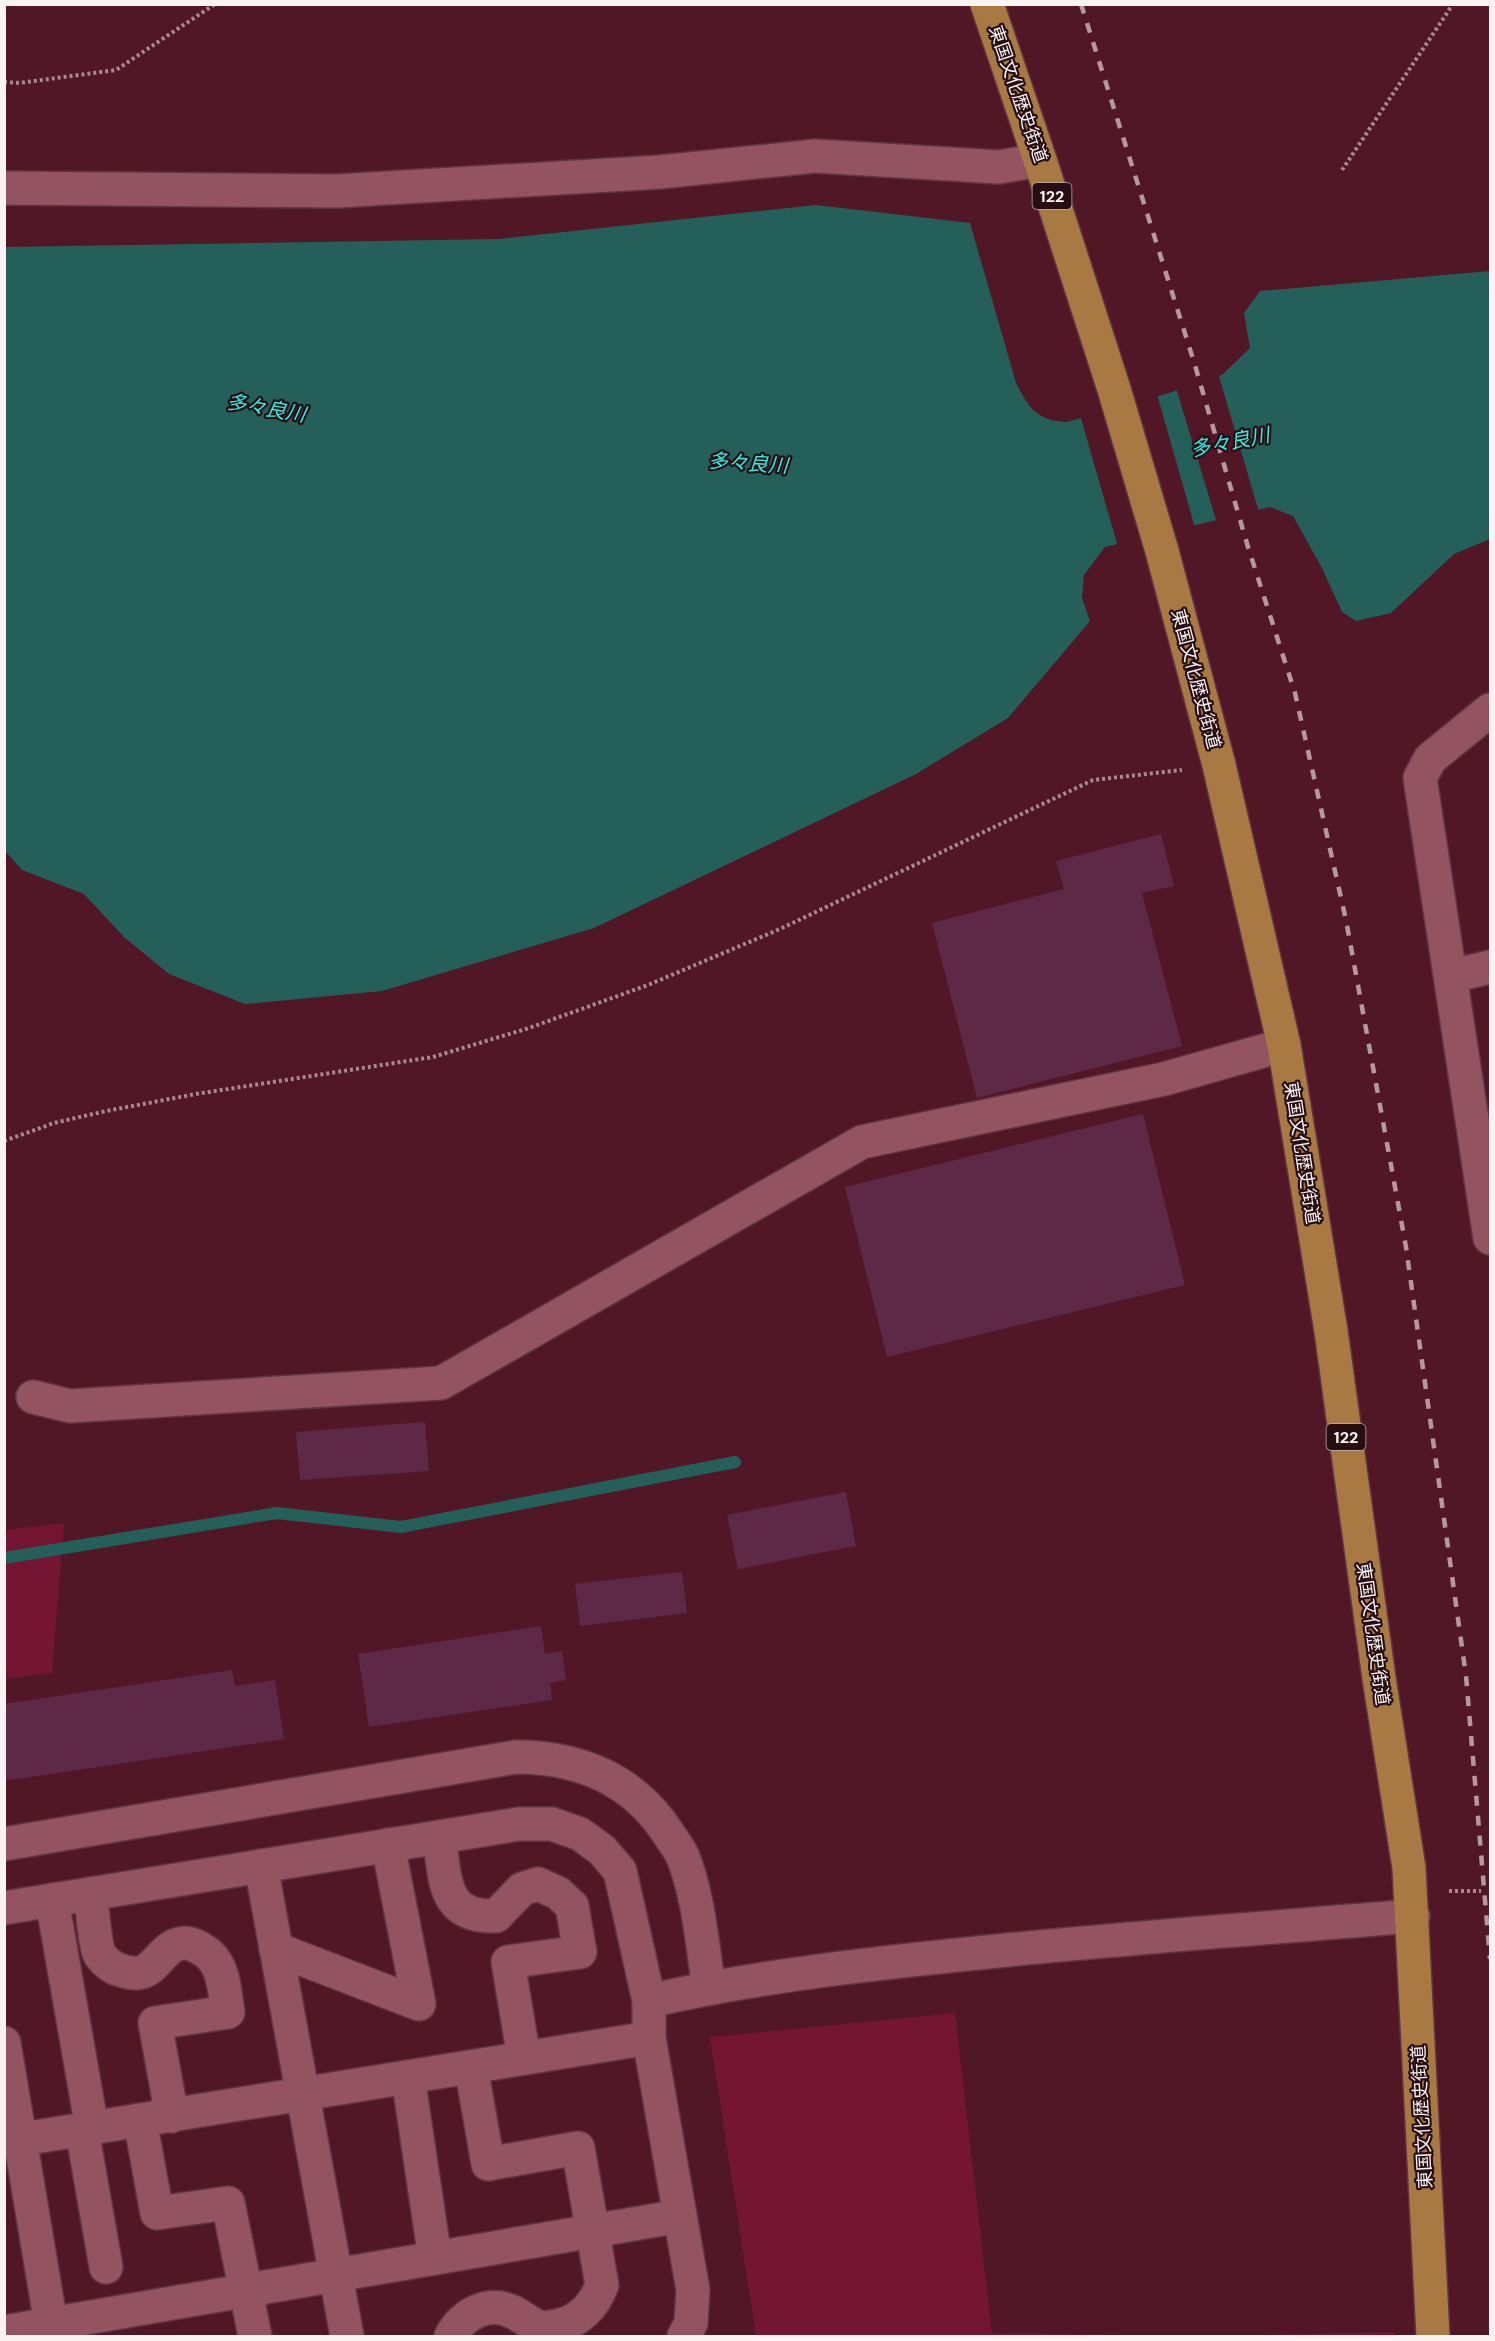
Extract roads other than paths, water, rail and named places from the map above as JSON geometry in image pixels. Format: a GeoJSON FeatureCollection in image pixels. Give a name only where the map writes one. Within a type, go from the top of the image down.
{"type":"FeatureCollection","features":[{"type":"Feature","properties":{"kind":"highway","name":"東国文化歴史街道"},"geometry":{"type":"LineString","coordinates":[[987,4],[1114,389],[1162,551],[1219,765],[1284,1045],[1331,1331],[1379,1678],[1409,1868],[1433,2337]]}},
{"type":"Feature","properties":{"kind":"street"},"geometry":{"type":"LineString","coordinates":[[4,188],[337,191],[638,173],[814,156],[999,167],[1040,160]]}},
{"type":"Feature","properties":{"kind":"street"},"geometry":{"type":"LineString","coordinates":[[1491,710],[1430,759],[1420,778],[1491,1238]]}},
{"type":"Feature","properties":{"kind":"street"},"geometry":{"type":"LineString","coordinates":[[1452,976],[1491,967]]}},
{"type":"Feature","properties":{"kind":"street"},"geometry":{"type":"LineString","coordinates":[[33,1398],[70,1406],[441,1383],[862,1142],[1164,1079],[1284,1045]]}},
{"type":"Feature","properties":{"kind":"street"},"geometry":{"type":"LineString","coordinates":[[4,1844],[516,1756],[544,1757],[578,1765],[609,1778],[638,1795],[659,1819],[682,1855],[695,1896],[709,1987]]}},
{"type":"Feature","properties":{"kind":"street"},"geometry":{"type":"LineString","coordinates":[[4,1908],[519,1824],[552,1824],[580,1834],[602,1850],[620,1872],[649,2001],[649,2038],[693,2290],[691,2323],[684,2337]]}},
{"type":"Feature","properties":{"kind":"street"},"geometry":{"type":"LineString","coordinates":[[439,1837],[449,1894],[461,1910],[479,1916],[496,1916],[522,1889],[538,1884],[558,1893],[572,1906],[580,1952],[508,1962],[524,2058]]}},
{"type":"Feature","properties":{"kind":"street"},"geometry":{"type":"LineString","coordinates":[[276,1949],[418,2004],[388,1845]]}},
{"type":"Feature","properties":{"kind":"street"},"geometry":{"type":"LineString","coordinates":[[261,1866],[347,2337]]}},
{"type":"Feature","properties":{"kind":"street"},"geometry":{"type":"LineString","coordinates":[[90,1894],[100,1954],[113,1968],[132,1974],[147,1972],[170,1947],[185,1942],[211,1955],[220,1969],[228,2012],[155,2023],[172,2116]]}},
{"type":"Feature","properties":{"kind":"street"},"geometry":{"type":"LineString","coordinates":[[52,1900],[106,2266]]}},
{"type":"Feature","properties":{"kind":"street"},"geometry":{"type":"LineString","coordinates":[[649,2001],[709,1987],[937,1957],[1154,1936],[1413,1916]]}},
{"type":"Feature","properties":{"kind":"street"},"geometry":{"type":"LineString","coordinates":[[13,2141],[649,2038]]}},
{"type":"Feature","properties":{"kind":"street"},"geometry":{"type":"LineString","coordinates":[[4,2043],[13,2141],[52,2330]]}},
{"type":"Feature","properties":{"kind":"street"},"geometry":{"type":"LineString","coordinates":[[451,2337],[457,2326],[471,2313],[490,2307],[512,2311],[543,2328],[561,2325],[579,2318],[596,2301],[602,2285],[578,2148],[488,2164],[471,2067]]}},
{"type":"Feature","properties":{"kind":"street"},"geometry":{"type":"LineString","coordinates":[[408,2077],[435,2258]]}},
{"type":"Feature","properties":{"kind":"street"},"geometry":{"type":"LineString","coordinates":[[140,2120],[157,2213],[228,2203],[255,2337]]}},
{"type":"Feature","properties":{"kind":"street"},"geometry":{"type":"LineString","coordinates":[[4,2332],[52,2330],[246,2290],[680,2216]]}},
{"type":"Feature","properties":{"kind":"water","name":"多々良川"},"geometry":{"type":"Polygon","coordinates":[[[816,205],[970,223],[1016,383],[1035,412],[1048,419],[1067,422],[1169,393],[1222,375],[1250,348],[1244,313],[1260,291],[1490,271],[1490,539],[1454,554],[1391,613],[1356,621],[1342,612],[1322,568],[1293,516],[1270,507],[1105,547],[1084,575],[1082,598],[1090,621],[1008,718],[916,774],[594,928],[382,991],[245,1004],[169,974],[124,937],[84,894],[22,870],[5,851],[5,247],[499,239],[816,205]]]}},
{"type":"Feature","properties":{"kind":"waterway"},"geometry":{"type":"LineString","coordinates":[[4,1558],[277,1513],[401,1527],[735,1462]]}},
{"type":"Feature","properties":{"kind":"railway"},"geometry":{"type":"LineString","coordinates":[[1081,4],[1295,693],[1346,920],[1406,1247],[1466,1676],[1490,1959]]}}]}
